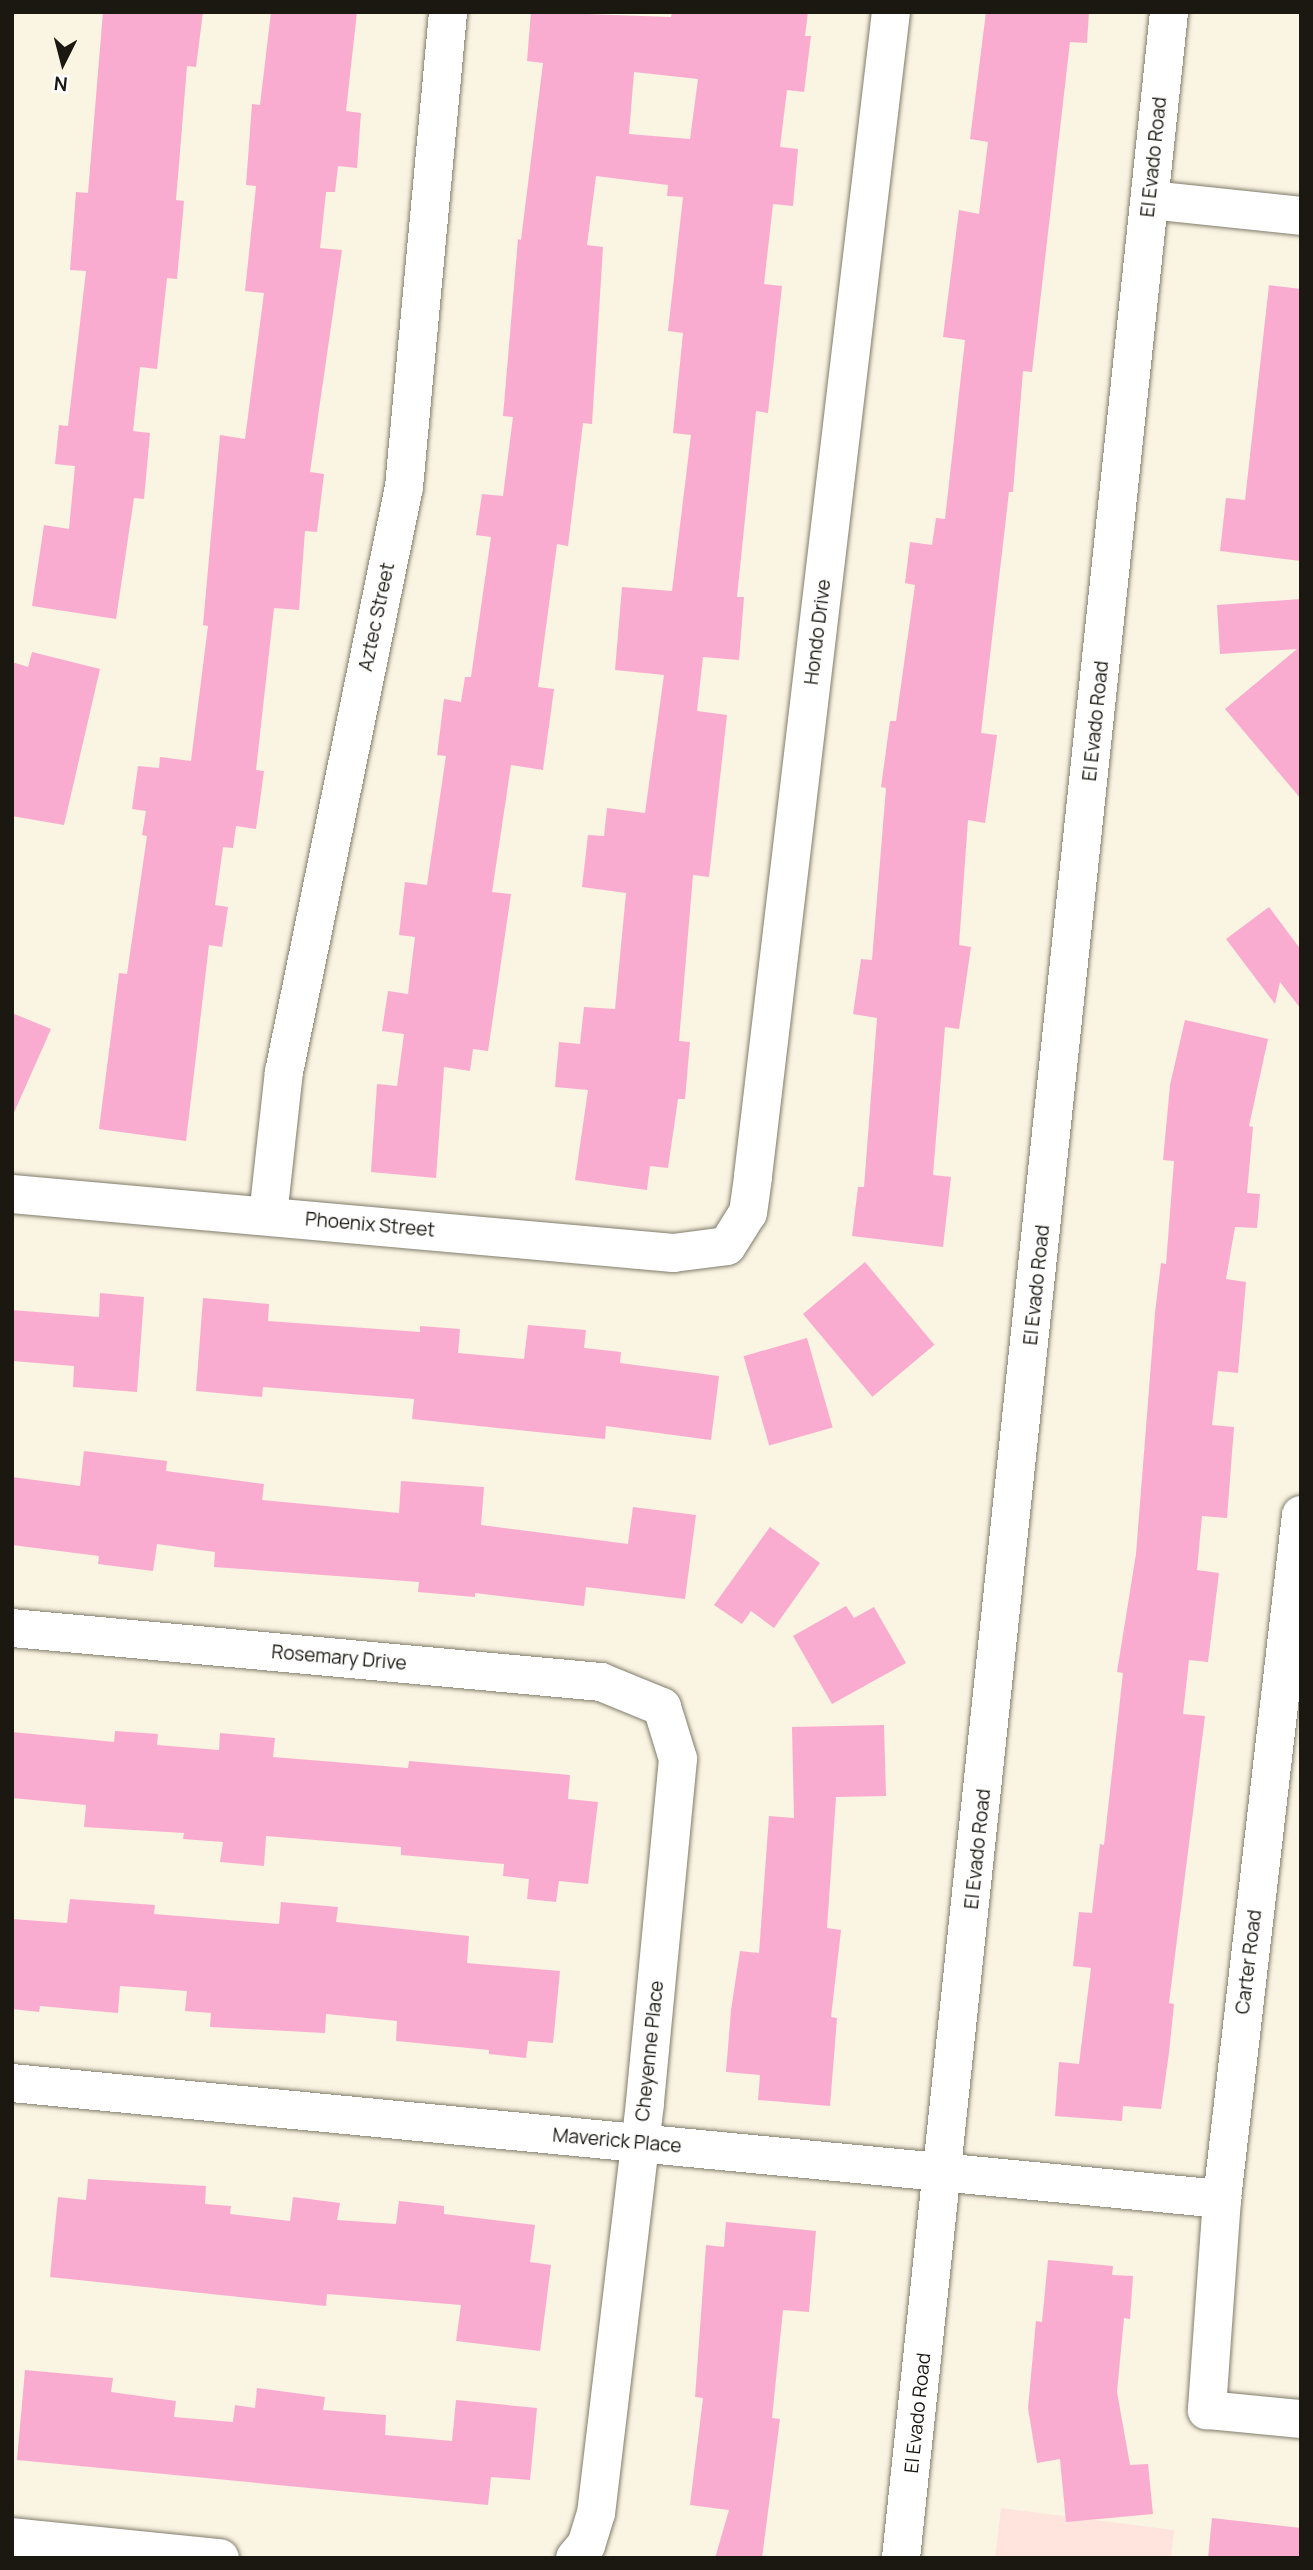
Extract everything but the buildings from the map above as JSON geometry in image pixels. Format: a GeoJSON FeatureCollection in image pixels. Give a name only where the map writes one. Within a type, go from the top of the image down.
{"type":"FeatureCollection","features":[{"type":"Feature","properties":{"kind":"street","name":"Aztec Street"},"geometry":{"type":"LineString","coordinates":[[268,1216],[284,1072],[404,487],[448,12]]}},
{"type":"Feature","properties":{"kind":"street","name":"Hondo Drive"},"geometry":{"type":"LineString","coordinates":[[727,1246],[747,1213],[753,1176],[891,12]]}},
{"type":"Feature","properties":{"kind":"street","name":"El Evado Road"},"geometry":{"type":"LineString","coordinates":[[901,2558],[944,2172],[1169,12]]}},
{"type":"Feature","properties":{"kind":"street"},"geometry":{"type":"LineString","coordinates":[[1150,200],[1301,216]]}},
{"type":"Feature","properties":{"kind":"street","name":"Phoenix Street"},"geometry":{"type":"LineString","coordinates":[[12,1194],[673,1253],[727,1246]]}},
{"type":"Feature","properties":{"kind":"street","name":"Carter Road"},"geometry":{"type":"LineString","coordinates":[[1301,1515],[1222,2199],[1206,2410],[1301,2419]]}},
{"type":"Feature","properties":{"kind":"street","name":"Rosemary Drive"},"geometry":{"type":"LineString","coordinates":[[12,1628],[601,1682],[662,1707]]}},
{"type":"Feature","properties":{"kind":"street","name":"Cheyenne Place"},"geometry":{"type":"LineString","coordinates":[[575,2558],[586,2544],[596,2513],[641,2143],[678,1759],[662,1707]]}},
{"type":"Feature","properties":{"kind":"street","name":"Maverick Place"},"geometry":{"type":"LineString","coordinates":[[12,2083],[1222,2199]]}},
{"type":"Feature","properties":{"kind":"street"},"geometry":{"type":"LineString","coordinates":[[12,2538],[220,2558]]}},
{"type":"Feature","properties":{"kind":"shaded area"},"geometry":{"type":"Polygon","coordinates":[[[1001,2508],[1174,2530],[1171,2558],[995,2558],[1001,2508]]]}}]}
